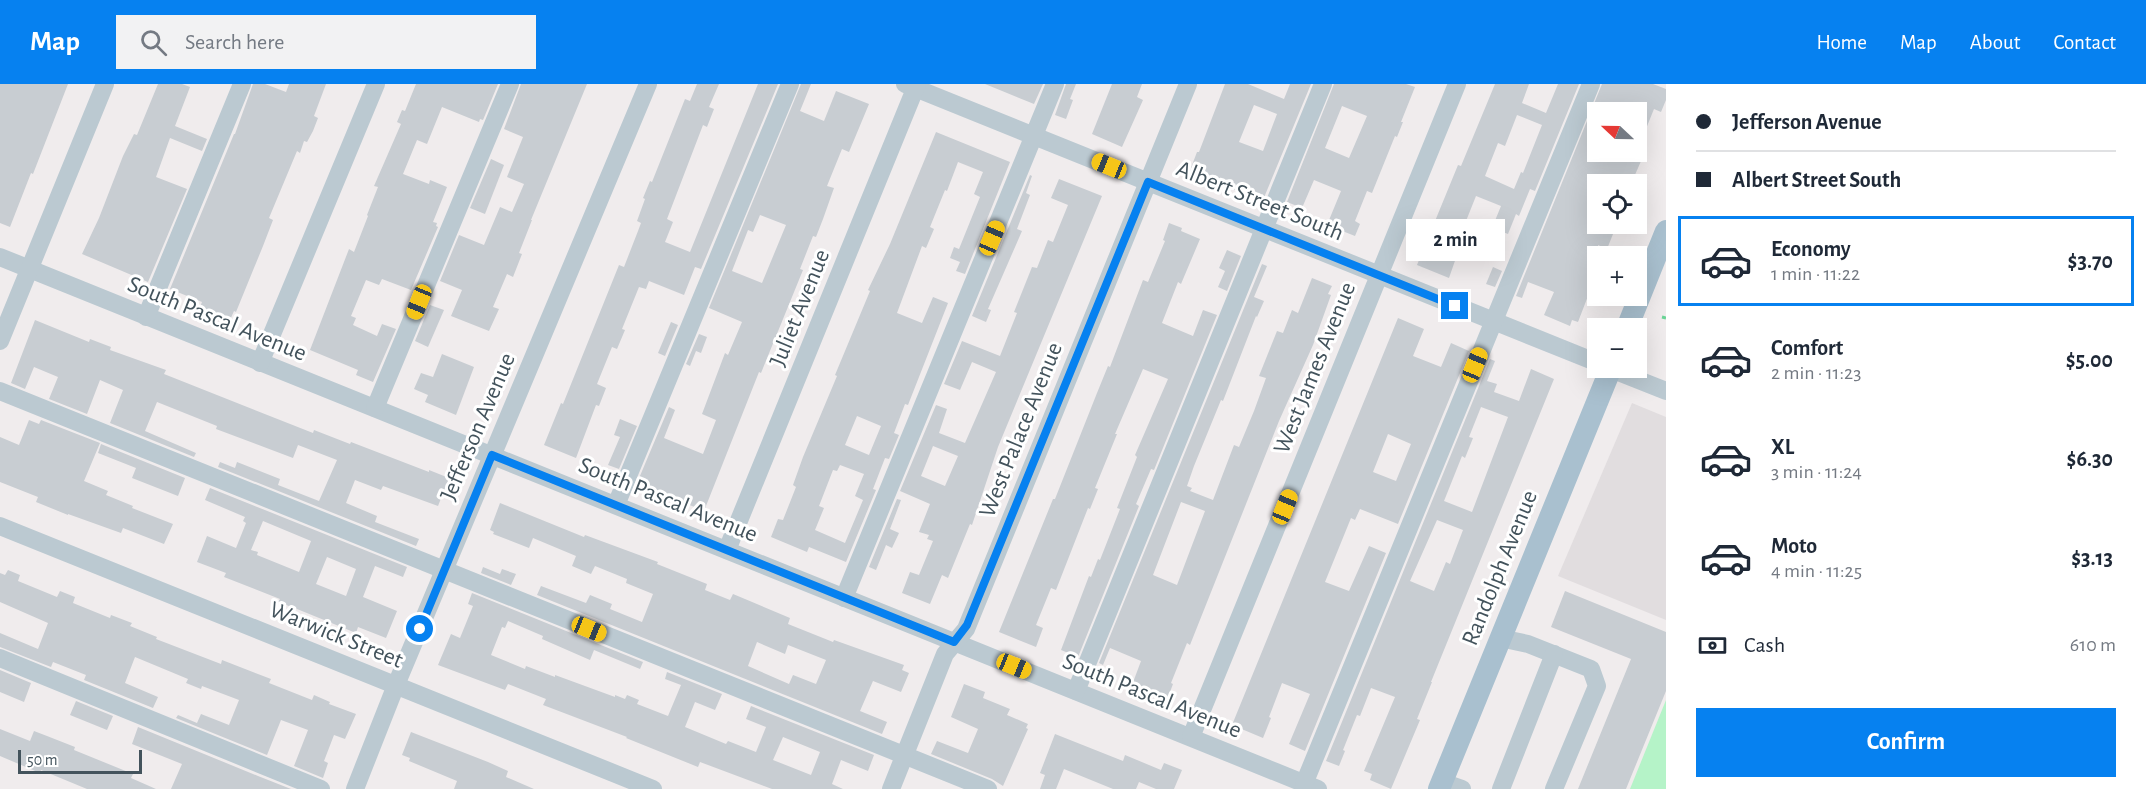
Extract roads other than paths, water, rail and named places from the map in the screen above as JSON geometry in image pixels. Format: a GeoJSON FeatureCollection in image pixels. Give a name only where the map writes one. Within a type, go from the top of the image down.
{"type":"FeatureCollection","features":[{"type":"Feature","properties":{"kind":"main road"},"geometry":{"type":"LineString","coordinates":[[1631,318],[1666,231]]}},
{"type":"Feature","properties":{"kind":"main road","name":"Randolph Avenue"},"geometry":{"type":"LineString","coordinates":[[1448,787],[1500,638],[1603,378]]}},
{"type":"Feature","properties":{"kind":"street"},"geometry":{"type":"LineString","coordinates":[[0,341],[105,84]]}},
{"type":"Feature","properties":{"kind":"street"},"geometry":{"type":"LineString","coordinates":[[146,317],[242,84]]}},
{"type":"Feature","properties":{"kind":"street"},"geometry":{"type":"LineString","coordinates":[[260,363],[376,84]]}},
{"type":"Feature","properties":{"kind":"street"},"geometry":{"type":"LineString","coordinates":[[375,408],[510,84]]}},
{"type":"Feature","properties":{"kind":"street","name":"Jefferson Avenue"},"geometry":{"type":"LineString","coordinates":[[355,789],[396,685],[648,84]]}},
{"type":"Feature","properties":{"kind":"street"},"geometry":{"type":"LineString","coordinates":[[616,505],[790,84]]}},
{"type":"Feature","properties":{"kind":"street"},"geometry":{"type":"LineString","coordinates":[[844,598],[1055,84]]}},
{"type":"Feature","properties":{"kind":"street","name":"West Palace Avenue"},"geometry":{"type":"LineString","coordinates":[[891,789],[945,654],[967,625],[1188,84]]}},
{"type":"Feature","properties":{"kind":"street"},"geometry":{"type":"LineString","coordinates":[[1076,691],[1323,84]]}},
{"type":"Feature","properties":{"kind":"street","name":"West James Avenue"},"geometry":{"type":"LineString","coordinates":[[1191,737],[1457,84]]}},
{"type":"Feature","properties":{"kind":"street"},"geometry":{"type":"LineString","coordinates":[[1301,785],[1591,84]]}},
{"type":"Feature","properties":{"kind":"street","name":"Albert Street South"},"geometry":{"type":"LineString","coordinates":[[912,85],[1587,359]]}},
{"type":"Feature","properties":{"kind":"street","name":"Juliet Avenue"},"geometry":{"type":"LineString","coordinates":[[727,550],[912,85]]}},
{"type":"Feature","properties":{"kind":"street","name":"South Pascal Avenue"},"geometry":{"type":"LineString","coordinates":[[0,257],[1191,737],[1301,785]]}},
{"type":"Feature","properties":{"kind":"street","name":"Albert Street South"},"geometry":{"type":"LineString","coordinates":[[1634,378],[1666,391]]}},
{"type":"Feature","properties":{"kind":"street"},"geometry":{"type":"LineString","coordinates":[[0,392],[988,789]]}},
{"type":"Feature","properties":{"kind":"street","name":"Warwick Street"},"geometry":{"type":"LineString","coordinates":[[0,526],[653,789]]}},
{"type":"Feature","properties":{"kind":"street"},"geometry":{"type":"LineString","coordinates":[[1500,638],[1528,644],[1591,669],[1597,686],[1554,789]]}},
{"type":"Feature","properties":{"kind":"street"},"geometry":{"type":"LineString","coordinates":[[1501,789],[1554,654]]}},
{"type":"Feature","properties":{"kind":"street"},"geometry":{"type":"LineString","coordinates":[[0,658],[321,789]]}}]}
